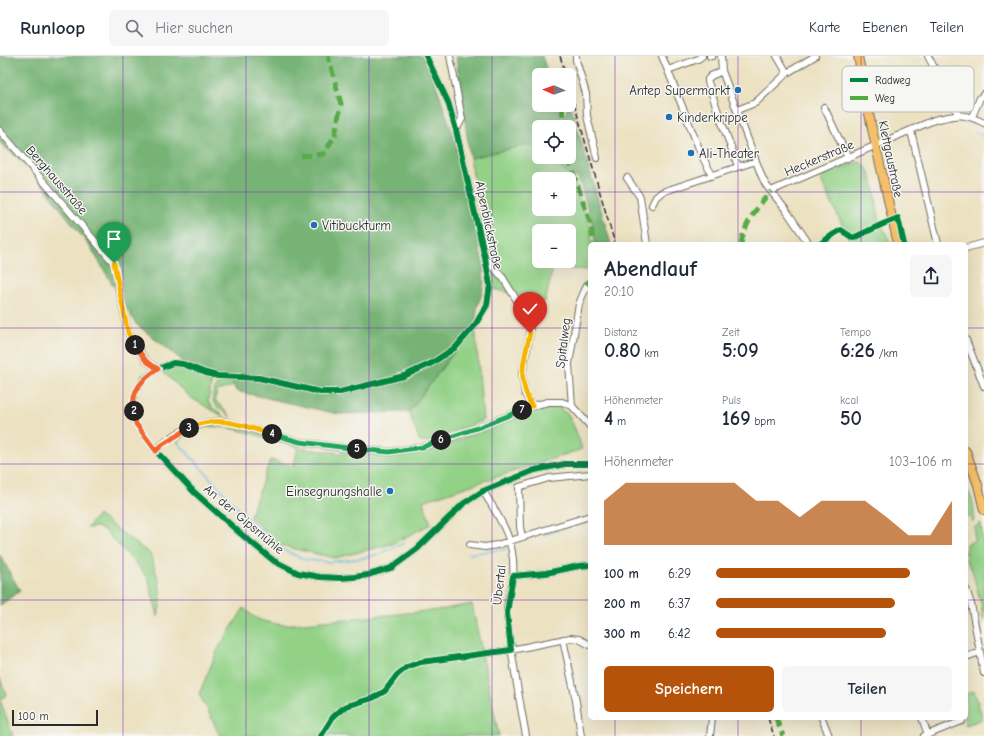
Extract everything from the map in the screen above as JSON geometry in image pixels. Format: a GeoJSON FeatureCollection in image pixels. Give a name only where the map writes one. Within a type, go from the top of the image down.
{"type":"FeatureCollection","features":[{"type":"Feature","properties":{"kind":"main road","name":"Klettgaustraße"},"geometry":{"type":"LineString","coordinates":[[858,56],[860,66]]}},
{"type":"Feature","properties":{"kind":"main road","name":"Klettgaustraße"},"geometry":{"type":"LineString","coordinates":[[869,112],[898,242]]}},
{"type":"Feature","properties":{"kind":"main road"},"geometry":{"type":"LineString","coordinates":[[968,456],[980,486],[984,508]]}},
{"type":"Feature","properties":{"kind":"street","name":"Alpenblickstraße"},"geometry":{"type":"LineString","coordinates":[[158,369],[173,363],[183,364],[218,376],[259,378],[320,392],[340,392],[404,376],[432,363],[456,347],[475,325],[487,305],[490,285],[456,130],[448,102],[426,56]]}},
{"type":"Feature","properties":{"kind":"street"},"geometry":{"type":"LineString","coordinates":[[450,56],[462,119],[456,130]]}},
{"type":"Feature","properties":{"kind":"street"},"geometry":{"type":"LineString","coordinates":[[576,56],[586,94],[587,116],[597,158]]}},
{"type":"Feature","properties":{"kind":"street"},"geometry":{"type":"LineString","coordinates":[[662,56],[702,156],[712,175]]}},
{"type":"Feature","properties":{"kind":"street"},"geometry":{"type":"LineString","coordinates":[[668,70],[698,59],[702,56]]}},
{"type":"Feature","properties":{"kind":"street"},"geometry":{"type":"LineString","coordinates":[[721,56],[722,71],[766,185],[808,242]]}},
{"type":"Feature","properties":{"kind":"street"},"geometry":{"type":"LineString","coordinates":[[777,56],[787,73]]}},
{"type":"Feature","properties":{"kind":"street"},"geometry":{"type":"LineString","coordinates":[[737,110],[755,103],[787,73],[815,56]]}},
{"type":"Feature","properties":{"kind":"street"},"geometry":{"type":"LineString","coordinates":[[928,56],[933,66]]}},
{"type":"Feature","properties":{"kind":"street"},"geometry":{"type":"LineString","coordinates":[[722,71],[711,76],[708,79],[708,82],[738,166]]}},
{"type":"Feature","properties":{"kind":"street"},"geometry":{"type":"LineString","coordinates":[[972,117],[980,98],[984,94]]}},
{"type":"Feature","properties":{"kind":"street"},"geometry":{"type":"LineString","coordinates":[[824,108],[848,158]]}},
{"type":"Feature","properties":{"kind":"street"},"geometry":{"type":"LineString","coordinates":[[958,114],[972,117],[984,123]]}},
{"type":"Feature","properties":{"kind":"street","name":"Heckerstraße"},"geometry":{"type":"LineString","coordinates":[[771,190],[934,120],[958,114]]}},
{"type":"Feature","properties":{"kind":"street","name":"Berghausstraße"},"geometry":{"type":"LineString","coordinates":[[0,131],[114,263],[128,333],[146,361],[158,369]]}},
{"type":"Feature","properties":{"kind":"street"},"geometry":{"type":"LineString","coordinates":[[911,131],[938,242]]}},
{"type":"Feature","properties":{"kind":"street"},"geometry":{"type":"LineString","coordinates":[[652,205],[656,197],[662,192],[756,161]]}},
{"type":"Feature","properties":{"kind":"street"},"geometry":{"type":"LineString","coordinates":[[627,178],[640,197],[647,242]]}},
{"type":"Feature","properties":{"kind":"street"},"geometry":{"type":"LineString","coordinates":[[968,247],[984,243]]}},
{"type":"Feature","properties":{"kind":"street"},"geometry":{"type":"LineString","coordinates":[[485,258],[503,278],[529,320],[530,333],[522,374],[525,394],[532,406]]}},
{"type":"Feature","properties":{"kind":"street","name":"Spitalweg"},"geometry":{"type":"LineString","coordinates":[[572,406],[569,364],[579,304],[587,285]]}},
{"type":"Feature","properties":{"kind":"street"},"geometry":{"type":"LineString","coordinates":[[968,345],[984,386]]}},
{"type":"Feature","properties":{"kind":"street","name":"An der Gipsmühle"},"geometry":{"type":"LineString","coordinates":[[158,369],[143,379],[135,393],[133,401],[136,424],[156,451],[194,492],[274,561],[298,573],[320,577],[340,578],[368,575],[391,568],[417,550],[463,504],[483,491],[535,470],[565,464],[588,464]]}},
{"type":"Feature","properties":{"kind":"street"},"geometry":{"type":"LineString","coordinates":[[156,451],[170,439],[197,424],[212,421],[224,421],[300,442],[389,452],[423,447],[480,427],[532,406],[552,402],[562,402],[572,406],[588,424]]}},
{"type":"Feature","properties":{"kind":"street"},"geometry":{"type":"LineString","coordinates":[[522,537],[520,527],[519,487],[549,478],[588,474]]}},
{"type":"Feature","properties":{"kind":"street","name":"Übertal"},"geometry":{"type":"LineString","coordinates":[[483,491],[498,515],[510,540],[513,559],[513,576],[507,613],[511,650],[526,736]]}},
{"type":"Feature","properties":{"kind":"street"},"geometry":{"type":"LineString","coordinates":[[470,545],[485,547],[588,517]]}},
{"type":"Feature","properties":{"kind":"street"},"geometry":{"type":"LineString","coordinates":[[513,576],[546,573],[588,565]]}},
{"type":"Feature","properties":{"kind":"street"},"geometry":{"type":"LineString","coordinates":[[968,596],[971,604],[984,673]]}},
{"type":"Feature","properties":{"kind":"street"},"geometry":{"type":"LineString","coordinates":[[480,654],[511,650],[570,638],[580,639],[588,644]]}},
{"type":"Feature","properties":{"kind":"street"},"geometry":{"type":"LineString","coordinates":[[563,639],[576,701],[581,736]]}},
{"type":"Feature","properties":{"kind":"street"},"geometry":{"type":"LineString","coordinates":[[968,656],[980,652]]}},
{"type":"Feature","properties":{"kind":"street"},"geometry":{"type":"LineString","coordinates":[[710,736],[712,720]]}},
{"type":"Feature","properties":{"kind":"street"},"geometry":{"type":"LineString","coordinates":[[823,720],[829,736]]}},
{"type":"Feature","properties":{"kind":"street"},"geometry":{"type":"LineString","coordinates":[[922,720],[926,735],[962,721]]}},
{"type":"Feature","properties":{"kind":"green space"},"geometry":{"type":"Polygon","coordinates":[[[0,56],[423,56],[444,106],[452,132],[483,264],[484,282],[482,294],[478,304],[475,324],[409,412],[338,414],[236,391],[230,378],[220,378],[183,361],[136,324],[91,248],[29,167],[0,143],[0,56]]]}},
{"type":"Feature","properties":{"kind":"green space"},"geometry":{"type":"Polygon","coordinates":[[[456,56],[542,56],[546,68],[532,68],[532,112],[559,112],[561,118],[566,112],[572,112],[575,120],[532,120],[532,146],[530,144],[470,158],[456,56]]]}},
{"type":"Feature","properties":{"kind":"green space"},"geometry":{"type":"Polygon","coordinates":[[[576,124],[610,242],[595,242],[593,226],[578,177],[576,177],[576,172],[566,172],[556,164],[576,164],[576,124]]]}},
{"type":"Feature","properties":{"kind":"green space"},"geometry":{"type":"Polygon","coordinates":[[[530,144],[532,146],[532,164],[556,164],[566,172],[532,172],[532,216],[576,216],[576,188],[590,227],[592,242],[588,242],[588,270],[553,268],[545,302],[494,289],[470,158],[530,144]]]}},
{"type":"Feature","properties":{"kind":"green space"},"geometry":{"type":"Polygon","coordinates":[[[860,162],[866,167],[873,181],[881,224],[890,242],[850,242],[820,178],[837,169],[860,162]]]}},
{"type":"Feature","properties":{"kind":"green space"},"geometry":{"type":"Polygon","coordinates":[[[475,324],[483,420],[431,441],[420,442],[409,412],[475,324]]]}},
{"type":"Feature","properties":{"kind":"green space"},"geometry":{"type":"Polygon","coordinates":[[[183,361],[213,374],[208,401],[211,406],[224,417],[190,397],[162,371],[177,366],[183,361]]]}},
{"type":"Feature","properties":{"kind":"green space"},"geometry":{"type":"Polygon","coordinates":[[[220,378],[230,378],[233,386],[217,391],[215,400],[231,417],[218,408],[213,400],[214,392],[220,378]]]}},
{"type":"Feature","properties":{"kind":"green space"},"geometry":{"type":"Polygon","coordinates":[[[556,406],[569,415],[582,449],[423,501],[431,524],[392,544],[334,558],[279,545],[250,517],[270,460],[294,466],[298,447],[239,430],[216,427],[199,429],[178,441],[177,437],[199,427],[211,424],[224,424],[299,443],[298,448],[388,456],[422,451],[452,443],[535,409],[556,406]]]}},
{"type":"Feature","properties":{"kind":"green space"},"geometry":{"type":"Polygon","coordinates":[[[968,492],[973,504],[973,522],[968,516],[968,492]]]}},
{"type":"Feature","properties":{"kind":"green space"},"geometry":{"type":"Polygon","coordinates":[[[98,515],[150,554],[159,581],[161,601],[158,617],[148,578],[104,530],[97,527],[87,528],[98,515]]]}},
{"type":"Feature","properties":{"kind":"green space"},"geometry":{"type":"Polygon","coordinates":[[[981,523],[984,556],[984,622],[972,570],[968,563],[968,543],[974,541],[975,527],[981,523]]]}},
{"type":"Feature","properties":{"kind":"green space"},"geometry":{"type":"Polygon","coordinates":[[[0,555],[20,591],[0,605],[0,555]]]}},
{"type":"Feature","properties":{"kind":"green space"},"geometry":{"type":"Polygon","coordinates":[[[472,604],[499,736],[220,736],[199,694],[218,649],[244,608],[253,616],[261,620],[283,625],[439,610],[472,604]]]}},
{"type":"Feature","properties":{"kind":"green space"},"geometry":{"type":"Polygon","coordinates":[[[0,678],[6,695],[0,700],[0,678]]]}},
{"type":"Feature","properties":{"kind":"green space"},"geometry":{"type":"Polygon","coordinates":[[[974,691],[983,719],[966,725],[965,720],[968,720],[968,693],[974,691]]]}},
{"type":"Feature","properties":{"kind":"green space"},"geometry":{"type":"Polygon","coordinates":[[[0,700],[13,736],[0,736],[0,700]]]}},
{"type":"Feature","properties":{"kind":"waterway"},"geometry":{"type":"LineString","coordinates":[[976,132],[984,136]]}},
{"type":"Feature","properties":{"kind":"waterway"},"geometry":{"type":"LineString","coordinates":[[174,437],[245,516],[281,549],[306,560],[330,562],[365,558],[404,543]]}},
{"type":"Feature","properties":{"kind":"waterway"},"geometry":{"type":"LineString","coordinates":[[544,535],[576,523]]}},
{"type":"Feature","properties":{"kind":"waterway"},"geometry":{"type":"LineString","coordinates":[[468,554],[506,549]]}},
{"type":"Feature","properties":{"kind":"railway"},"geometry":{"type":"LineString","coordinates":[[560,56],[564,68]]}},
{"type":"Feature","properties":{"kind":"railway"},"geometry":{"type":"LineString","coordinates":[[576,110],[614,242]]}},
{"type":"Feature","properties":{"kind":"railway"},"geometry":{"type":"LineString","coordinates":[[769,720],[774,736]]}},
{"type":"Feature","properties":{"kind":"marked path"},"geometry":{"type":"LineString","coordinates":[[301,156],[324,154],[335,135],[341,104],[328,56]]}},
{"type":"Feature","properties":{"kind":"marked path"},"geometry":{"type":"LineString","coordinates":[[563,112],[563,120]]}},
{"type":"Feature","properties":{"kind":"marked path"},"geometry":{"type":"LineString","coordinates":[[570,164],[591,225],[593,242]]}},
{"type":"Feature","properties":{"kind":"marked path"},"geometry":{"type":"LineString","coordinates":[[742,242],[748,222],[771,191]]}},
{"type":"Feature","properties":{"kind":"marked path"},"geometry":{"type":"LineString","coordinates":[[777,720],[783,736]]}},
{"type":"Feature","properties":{"kind":"cycle path"},"geometry":{"type":"LineString","coordinates":[[426,56],[448,102],[456,130],[490,285],[487,305],[475,325],[456,347],[432,363],[404,376],[340,392],[320,392],[259,378],[218,376],[183,364],[173,363],[158,369],[143,379],[135,393],[133,408],[136,424],[156,451],[194,492],[241,534],[274,561],[298,573],[320,577],[354,577],[368,575],[391,568],[417,549],[463,504],[483,491],[535,470],[565,464],[588,464]]}},
{"type":"Feature","properties":{"kind":"cycle path"},"geometry":{"type":"LineString","coordinates":[[823,242],[841,230],[853,238],[898,218],[904,242]]}},
{"type":"Feature","properties":{"kind":"cycle path"},"geometry":{"type":"LineString","coordinates":[[321,736],[333,717],[341,710],[347,706],[373,698],[385,691],[397,675],[407,667],[421,662],[511,650],[507,613],[513,576],[546,573],[588,565]]}},
{"type":"Feature","properties":{"kind":"place","name":"Antep Supermarkt"},"geometry":{"type":"Point","coordinates":[738,90]}},
{"type":"Feature","properties":{"kind":"place","name":"Kinderkrippe"},"geometry":{"type":"Point","coordinates":[669,117]}},
{"type":"Feature","properties":{"kind":"place","name":"Ali-Theater"},"geometry":{"type":"Point","coordinates":[691,153]}},
{"type":"Feature","properties":{"kind":"place","name":"Vitibuckturm"},"geometry":{"type":"Point","coordinates":[314,225]}},
{"type":"Feature","properties":{"kind":"place","name":"Einsegnungshalle"},"geometry":{"type":"Point","coordinates":[390,491]}},
{"type":"Feature","properties":{"kind":"route"},"geometry":{"type":"LineString","coordinates":[[114,263],[128,333],[141,355],[146,361],[158,369],[143,379],[135,393],[133,401],[136,424],[156,451],[162,445],[187,429],[197,424],[212,421],[224,421],[300,442],[345,448],[389,452],[423,447],[480,427],[532,406],[525,394],[522,374],[530,333]]}}]}
